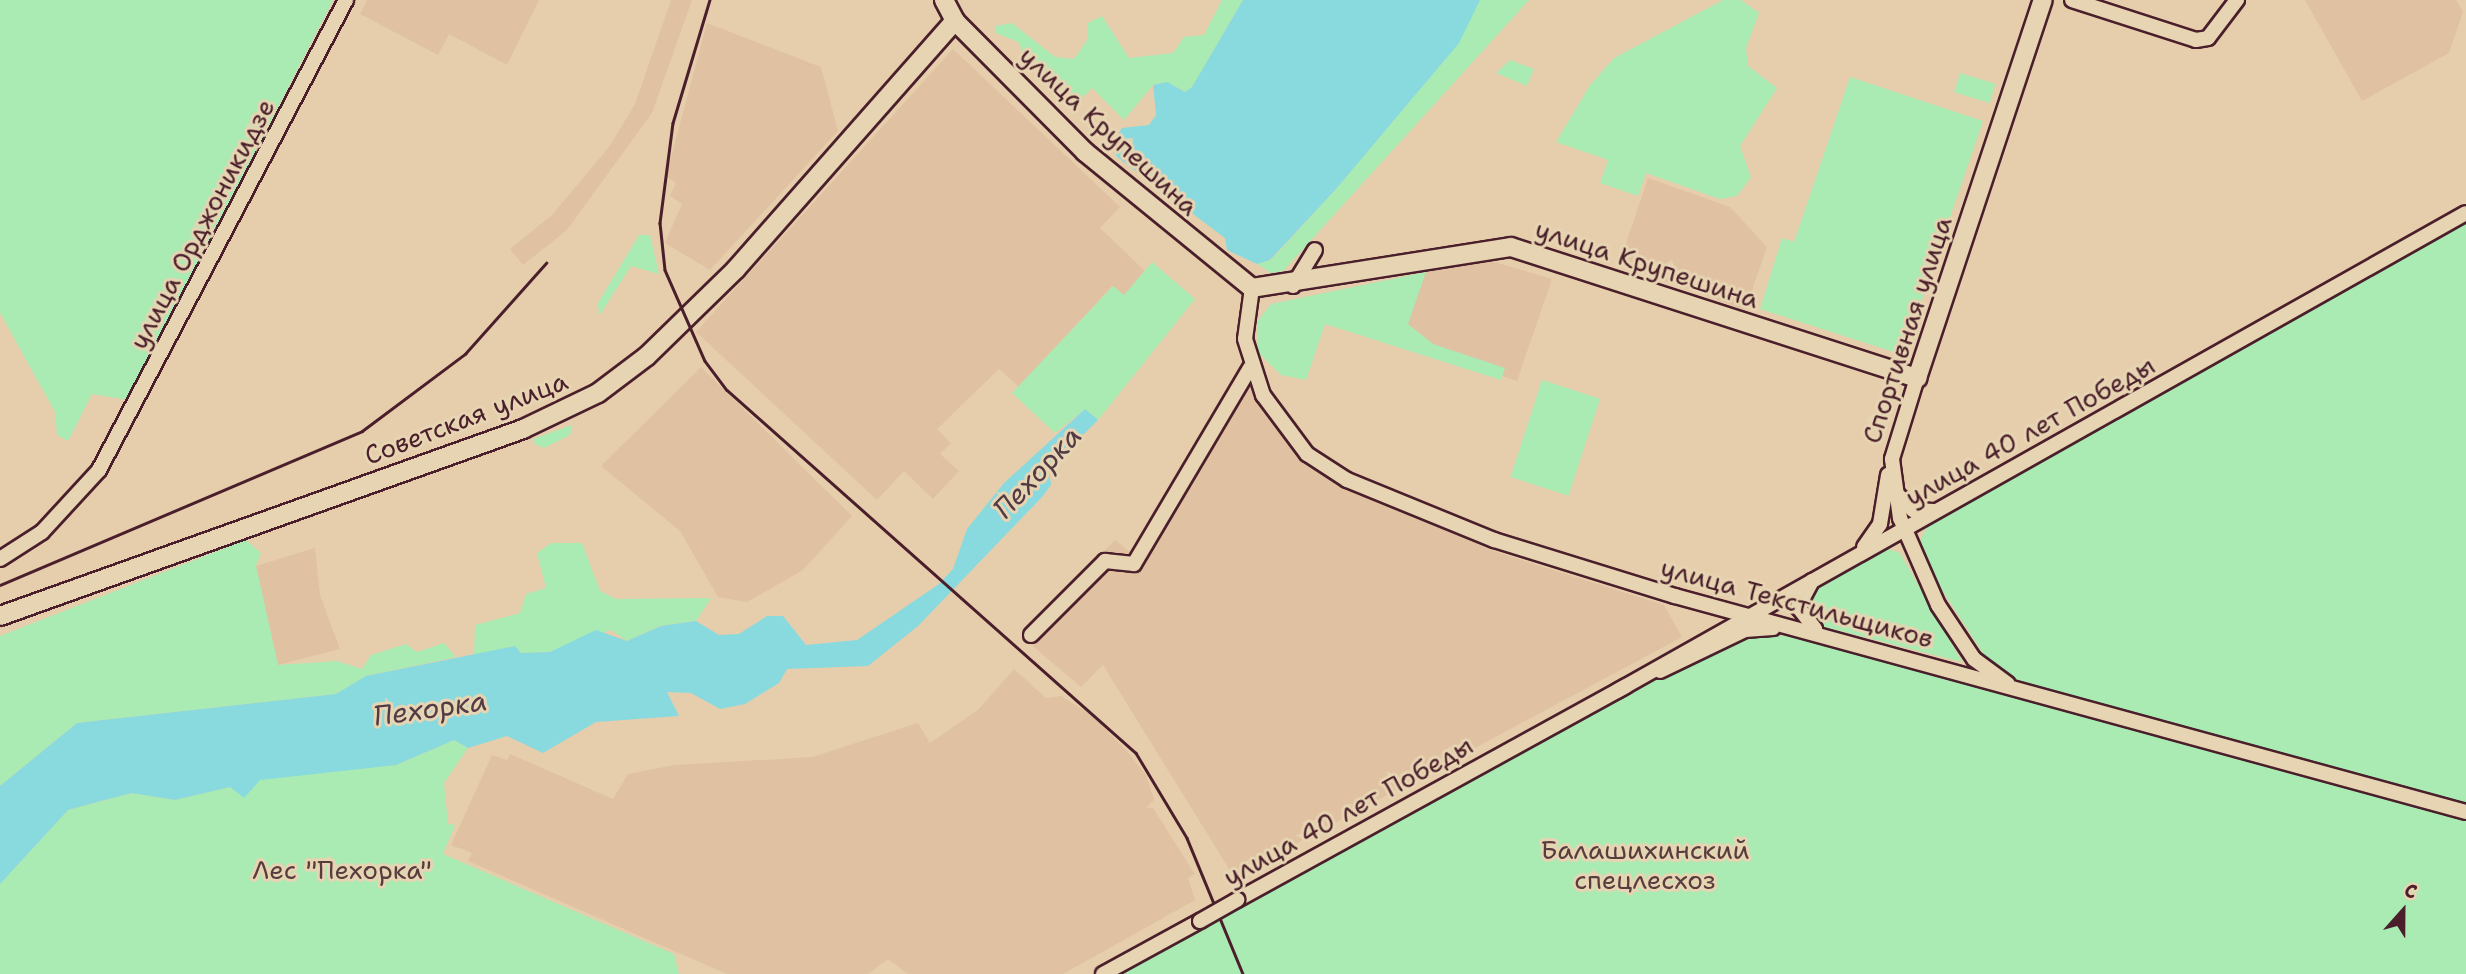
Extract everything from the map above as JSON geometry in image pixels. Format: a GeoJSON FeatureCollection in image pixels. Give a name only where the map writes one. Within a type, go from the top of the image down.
{"type":"FeatureCollection","features":[{"type":"Feature","properties":{"kind":"main road"},"geometry":{"type":"LineString","coordinates":[[944,0],[956,21]]}},
{"type":"Feature","properties":{"kind":"main road","name":"Спортивная улица"},"geometry":{"type":"LineString","coordinates":[[1917,378],[2043,0]]}},
{"type":"Feature","properties":{"kind":"main road","name":"улица Крупешина"},"geometry":{"type":"LineString","coordinates":[[956,21],[1085,152],[1252,288],[1293,286],[1511,247],[1917,378]]}},
{"type":"Feature","properties":{"kind":"main road","name":"Советская улица"},"geometry":{"type":"LineString","coordinates":[[0,617],[523,429],[598,393],[648,356],[736,270],[956,21]]}},
{"type":"Feature","properties":{"kind":"street","name":"улица Орджоникидзе"},"geometry":{"type":"LineString","coordinates":[[0,559],[42,533],[99,470],[346,0]]}},
{"type":"Feature","properties":{"kind":"street"},"geometry":{"type":"LineString","coordinates":[[2072,0],[2196,40],[2208,38],[2237,0]]}},
{"type":"Feature","properties":{"kind":"street","name":"улица 40 лет Победы"},"geometry":{"type":"LineString","coordinates":[[1617,691],[1684,648],[1944,508],[2466,213]]}},
{"type":"Feature","properties":{"kind":"street"},"geometry":{"type":"LineString","coordinates":[[1293,286],[1315,250]]}},
{"type":"Feature","properties":{"kind":"street","name":"улица Текстильщиков"},"geometry":{"type":"LineString","coordinates":[[1252,288],[1245,339],[1250,368],[1283,427],[1307,454],[1347,480],[1494,540],[1704,604],[1820,632],[2014,689],[2466,812]]}},
{"type":"Feature","properties":{"kind":"street"},"geometry":{"type":"LineString","coordinates":[[1031,635],[1105,561],[1134,564],[1250,368]]}},
{"type":"Feature","properties":{"kind":"street","name":"Спортивная улица"},"geometry":{"type":"LineString","coordinates":[[1917,378],[1892,458],[1892,482],[1903,529],[1916,564],[1974,659],[2014,689]]}},
{"type":"Feature","properties":{"kind":"street"},"geometry":{"type":"LineString","coordinates":[[1855,555],[1880,524],[1892,458]]}},
{"type":"Feature","properties":{"kind":"street"},"geometry":{"type":"LineString","coordinates":[[1892,482],[1913,510],[1944,508]]}},
{"type":"Feature","properties":{"kind":"street"},"geometry":{"type":"LineString","coordinates":[[1916,564],[1918,531],[1944,508]]}},
{"type":"Feature","properties":{"kind":"street"},"geometry":{"type":"LineString","coordinates":[[1855,555],[1891,545],[1916,564]]}},
{"type":"Feature","properties":{"kind":"street"},"geometry":{"type":"LineString","coordinates":[[1818,575],[1798,607],[1820,632]]}},
{"type":"Feature","properties":{"kind":"street"},"geometry":{"type":"LineString","coordinates":[[1684,648],[1706,628],[1704,604]]}},
{"type":"Feature","properties":{"kind":"street","name":"улица 40 лет Победы"},"geometry":{"type":"LineString","coordinates":[[1103,974],[1617,691],[1745,629],[1820,632]]}},
{"type":"Feature","properties":{"kind":"street"},"geometry":{"type":"LineString","coordinates":[[1958,672],[1970,672],[1974,659]]}},
{"type":"Feature","properties":{"kind":"shaded area"},"geometry":{"type":"Polygon","coordinates":[[[367,0],[539,0],[507,65],[449,34],[438,55],[360,14],[367,0]]]}},
{"type":"Feature","properties":{"kind":"shaded area"},"geometry":{"type":"Polygon","coordinates":[[[671,0],[692,0],[652,113],[567,230],[523,265],[510,249],[552,215],[609,147],[635,104],[671,0]]]}},
{"type":"Feature","properties":{"kind":"shaded area"},"geometry":{"type":"Polygon","coordinates":[[[2305,0],[2456,0],[2463,12],[2449,53],[2362,101],[2305,0]]]}},
{"type":"Feature","properties":{"kind":"shaded area"},"geometry":{"type":"Polygon","coordinates":[[[707,23],[821,67],[838,131],[710,270],[665,243],[682,204],[670,196],[676,183],[666,176],[707,23]]]}},
{"type":"Feature","properties":{"kind":"shaded area"},"geometry":{"type":"Polygon","coordinates":[[[953,49],[1120,207],[1100,228],[1145,271],[1123,296],[1112,286],[1019,387],[999,369],[937,429],[951,443],[940,454],[959,471],[933,499],[904,471],[877,500],[696,332],[953,49]]]}},
{"type":"Feature","properties":{"kind":"shaded area"},"geometry":{"type":"Polygon","coordinates":[[[1648,178],[1730,207],[1767,247],[1745,310],[1619,264],[1648,178]]]}},
{"type":"Feature","properties":{"kind":"shaded area"},"geometry":{"type":"Polygon","coordinates":[[[1484,259],[1552,279],[1517,381],[1393,341],[1417,274],[1484,259]]]}},
{"type":"Feature","properties":{"kind":"shaded area"},"geometry":{"type":"Polygon","coordinates":[[[701,367],[852,516],[803,570],[747,602],[718,597],[680,531],[601,466],[701,367]]]}},
{"type":"Feature","properties":{"kind":"shaded area"},"geometry":{"type":"Polygon","coordinates":[[[1247,379],[1302,460],[1490,550],[1664,605],[1682,637],[1234,877],[1103,665],[1081,687],[1021,636],[1115,540],[1144,563],[1247,379]]]}},
{"type":"Feature","properties":{"kind":"shaded area"},"geometry":{"type":"Polygon","coordinates":[[[315,548],[320,595],[340,649],[278,665],[256,566],[315,548]]]}},
{"type":"Feature","properties":{"kind":"shaded area"},"geometry":{"type":"Polygon","coordinates":[[[1014,669],[1046,698],[1061,696],[1090,714],[1126,750],[1146,775],[1154,800],[1146,808],[1153,808],[1195,874],[1188,878],[1195,900],[1063,974],[908,974],[888,959],[868,974],[727,974],[468,861],[472,853],[451,845],[492,755],[507,760],[510,754],[613,799],[628,774],[675,765],[812,757],[918,723],[930,743],[979,709],[1014,669]]]}},
{"type":"Feature","properties":{"kind":"green space"},"geometry":{"type":"Polygon","coordinates":[[[0,0],[333,0],[128,400],[92,394],[68,441],[57,435],[55,412],[0,313],[0,0]]]}},
{"type":"Feature","properties":{"kind":"green space"},"geometry":{"type":"Polygon","coordinates":[[[1222,0],[1243,0],[1192,87],[1185,92],[1167,82],[1153,85],[1124,120],[1092,88],[1076,104],[1029,63],[1018,42],[996,33],[995,26],[1012,23],[1055,57],[1074,59],[1087,40],[1088,23],[1102,16],[1129,58],[1173,53],[1184,37],[1204,35],[1222,0]]]}},
{"type":"Feature","properties":{"kind":"green space"},"geometry":{"type":"Polygon","coordinates":[[[1480,0],[1529,0],[1283,271],[1271,273],[1257,264],[1271,260],[1336,189],[1446,58],[1480,0]]]}},
{"type":"Feature","properties":{"kind":"green space"},"geometry":{"type":"Polygon","coordinates":[[[1723,0],[1741,0],[1759,13],[1746,48],[1748,66],[1777,88],[1740,146],[1751,177],[1737,196],[1720,199],[1646,173],[1638,196],[1600,183],[1608,160],[1556,142],[1590,85],[1614,58],[1723,0]]]}},
{"type":"Feature","properties":{"kind":"green space"},"geometry":{"type":"Polygon","coordinates":[[[1510,60],[1534,69],[1527,86],[1496,73],[1510,60]]]}},
{"type":"Feature","properties":{"kind":"green space"},"geometry":{"type":"Polygon","coordinates":[[[1960,73],[1995,84],[1990,103],[1954,92],[1960,73]]]}},
{"type":"Feature","properties":{"kind":"green space"},"geometry":{"type":"Polygon","coordinates":[[[1850,77],[1983,121],[1903,355],[1760,309],[1782,238],[1794,242],[1850,77]]]}},
{"type":"Feature","properties":{"kind":"green space"},"geometry":{"type":"Polygon","coordinates":[[[2466,218],[2466,807],[2017,683],[1988,661],[1922,559],[1918,545],[1927,527],[2466,218]]]}},
{"type":"Feature","properties":{"kind":"green space"},"geometry":{"type":"Polygon","coordinates":[[[639,235],[650,235],[659,274],[631,266],[599,316],[598,303],[639,235]]]}},
{"type":"Feature","properties":{"kind":"green space"},"geometry":{"type":"Polygon","coordinates":[[[1152,262],[1195,299],[1098,420],[1085,409],[1055,433],[1012,393],[1113,286],[1124,295],[1152,262]]]}},
{"type":"Feature","properties":{"kind":"green space"},"geometry":{"type":"Polygon","coordinates":[[[1426,272],[1408,324],[1433,344],[1505,368],[1501,380],[1325,324],[1306,380],[1281,375],[1258,352],[1257,322],[1271,304],[1426,272]]]}},
{"type":"Feature","properties":{"kind":"green space"},"geometry":{"type":"Polygon","coordinates":[[[1542,380],[1600,399],[1568,496],[1510,477],[1542,380]]]}},
{"type":"Feature","properties":{"kind":"green space"},"geometry":{"type":"Polygon","coordinates":[[[572,425],[570,435],[544,448],[535,444],[533,439],[572,425]]]}},
{"type":"Feature","properties":{"kind":"green space"},"geometry":{"type":"Polygon","coordinates":[[[246,540],[261,553],[256,566],[278,665],[337,661],[362,669],[371,655],[406,644],[417,652],[444,643],[456,657],[366,676],[336,694],[77,723],[0,786],[0,636],[246,540]]]}},
{"type":"Feature","properties":{"kind":"green space"},"geometry":{"type":"Polygon","coordinates":[[[551,543],[582,543],[600,591],[616,599],[711,598],[696,621],[660,626],[627,641],[611,630],[550,652],[521,653],[515,646],[474,656],[475,625],[520,613],[526,594],[546,588],[537,553],[551,543]]]}},
{"type":"Feature","properties":{"kind":"green space"},"geometry":{"type":"Polygon","coordinates":[[[1885,548],[1900,553],[1962,662],[1814,624],[1803,599],[1811,589],[1885,548]]]}},
{"type":"Feature","properties":{"kind":"green space","name":"Балашихинский спецлесхоз"},"geometry":{"type":"Polygon","coordinates":[[[1773,635],[1810,638],[2466,820],[2466,974],[1118,974],[1733,638],[1773,635]]]}},
{"type":"Feature","properties":{"kind":"green space","name":"Лес \"Пехорка\""},"geometry":{"type":"Polygon","coordinates":[[[454,740],[468,748],[444,783],[448,824],[455,825],[443,854],[674,954],[679,974],[0,974],[0,884],[68,810],[132,793],[175,800],[285,774],[396,765],[454,740]]]}},
{"type":"Feature","properties":{"kind":"water"},"geometry":{"type":"Polygon","coordinates":[[[1243,0],[1480,0],[1459,43],[1336,189],[1270,260],[1257,264],[1227,250],[1225,238],[1117,157],[1111,145],[1122,128],[1149,125],[1156,115],[1153,85],[1167,82],[1185,92],[1192,87],[1243,0]]]}},
{"type":"Feature","properties":{"kind":"water","name":"Пехорка"},"geometry":{"type":"Polygon","coordinates":[[[1085,409],[1098,420],[1049,469],[1051,485],[1042,497],[918,626],[868,666],[787,669],[779,683],[745,704],[720,709],[691,693],[667,692],[679,716],[596,722],[543,753],[507,736],[468,748],[454,740],[396,765],[260,780],[244,798],[230,787],[175,800],[132,793],[68,810],[0,884],[0,786],[77,723],[336,694],[366,676],[515,646],[521,653],[550,652],[596,630],[627,641],[661,626],[696,621],[719,635],[739,634],[767,616],[783,616],[806,645],[857,640],[939,584],[953,569],[967,529],[1004,483],[1085,409]]]}},
{"type":"Feature","properties":{"kind":"railway"},"geometry":{"type":"LineString","coordinates":[[710,0],[673,123],[660,223],[665,270],[705,361],[727,390],[1136,753],[1187,838],[1243,974]]}},
{"type":"Feature","properties":{"kind":"railway"},"geometry":{"type":"LineString","coordinates":[[0,585],[362,431],[465,354],[546,263]]}}]}
